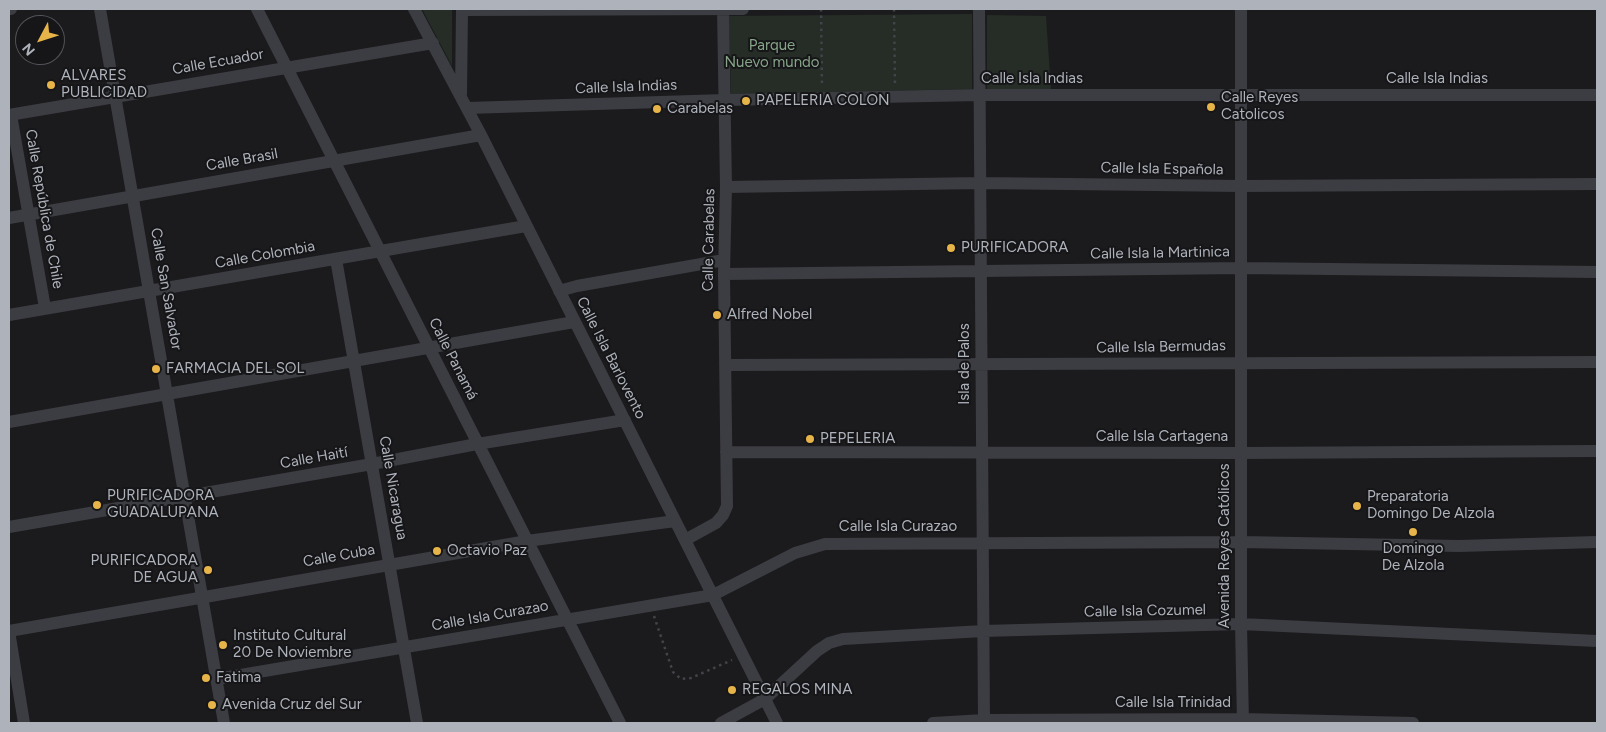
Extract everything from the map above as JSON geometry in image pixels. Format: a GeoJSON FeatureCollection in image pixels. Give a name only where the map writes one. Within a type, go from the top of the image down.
{"type":"FeatureCollection","features":[{"type":"Feature","properties":{"kind":"street","name":"Calle San Salvador"},"geometry":{"type":"LineString","coordinates":[[100,9],[224,723]]}},
{"type":"Feature","properties":{"kind":"street","name":"Calle Panamá"},"geometry":{"type":"LineString","coordinates":[[257,9],[620,723]]}},
{"type":"Feature","properties":{"kind":"street","name":"Calle Isla Barlovento"},"geometry":{"type":"LineString","coordinates":[[414,9],[461,96],[777,723]]}},
{"type":"Feature","properties":{"kind":"street"},"geometry":{"type":"LineString","coordinates":[[461,96],[462,9],[743,9]]}},
{"type":"Feature","properties":{"kind":"street","name":"Calle Carabelas"},"geometry":{"type":"LineString","coordinates":[[685,540],[716,523],[724,515],[727,506],[724,274],[726,187],[723,9]]}},
{"type":"Feature","properties":{"kind":"street","name":"Isla de Palos"},"geometry":{"type":"LineString","coordinates":[[979,9],[984,720]]}},
{"type":"Feature","properties":{"kind":"street","name":"Avenida Reyes Católicos"},"geometry":{"type":"LineString","coordinates":[[1241,9],[1241,624],[1243,721]]}},
{"type":"Feature","properties":{"kind":"street","name":"Calle Ecuador"},"geometry":{"type":"LineString","coordinates":[[10,115],[433,43]]}},
{"type":"Feature","properties":{"kind":"street","name":"Calle Isla Indias"},"geometry":{"type":"LineString","coordinates":[[466,108],[980,95],[1597,95]]}},
{"type":"Feature","properties":{"kind":"street","name":"Calle República de Chile"},"geometry":{"type":"LineString","coordinates":[[10,115],[45,308]]}},
{"type":"Feature","properties":{"kind":"street","name":"Calle Brasil"},"geometry":{"type":"LineString","coordinates":[[9,218],[334,160],[481,136]]}},
{"type":"Feature","properties":{"kind":"street","name":"Calle Isla Española"},"geometry":{"type":"LineString","coordinates":[[726,187],[980,183],[1241,186],[1597,184]]}},
{"type":"Feature","properties":{"kind":"street","name":"Calle Colombia"},"geometry":{"type":"LineString","coordinates":[[9,315],[526,226]]}},
{"type":"Feature","properties":{"kind":"street","name":"Calle Nicaragua"},"geometry":{"type":"LineString","coordinates":[[336,259],[417,723]]}},
{"type":"Feature","properties":{"kind":"street"},"geometry":{"type":"LineString","coordinates":[[559,291],[577,286],[724,260]]}},
{"type":"Feature","properties":{"kind":"street","name":"Calle Isla la Martinica"},"geometry":{"type":"LineString","coordinates":[[724,274],[1242,268],[1597,272]]}},
{"type":"Feature","properties":{"kind":"street"},"geometry":{"type":"LineString","coordinates":[[9,422],[574,322]]}},
{"type":"Feature","properties":{"kind":"street","name":"Calle Isla Bermudas"},"geometry":{"type":"LineString","coordinates":[[725,365],[1597,362]]}},
{"type":"Feature","properties":{"kind":"street","name":"Calle Haití"},"geometry":{"type":"LineString","coordinates":[[9,527],[477,444],[625,420]]}},
{"type":"Feature","properties":{"kind":"street","name":"Calle Isla Cartagena"},"geometry":{"type":"LineString","coordinates":[[726,452],[1241,453],[1597,451]]}},
{"type":"Feature","properties":{"kind":"street","name":"Calle Cuba"},"geometry":{"type":"LineString","coordinates":[[9,631],[527,541],[675,521]]}},
{"type":"Feature","properties":{"kind":"street","name":"Calle Isla Curazao"},"geometry":{"type":"LineString","coordinates":[[217,679],[713,595],[795,553],[826,544],[1241,542],[1459,546],[1597,542]]}},
{"type":"Feature","properties":{"kind":"street","name":"Calle Isla Cozumel"},"geometry":{"type":"LineString","coordinates":[[722,723],[765,699],[817,651],[836,640],[983,631],[1241,624],[1597,642]]}},
{"type":"Feature","properties":{"kind":"street"},"geometry":{"type":"LineString","coordinates":[[9,631],[24,723]]}},
{"type":"Feature","properties":{"kind":"street","name":"Calle Isla Trinidad"},"geometry":{"type":"LineString","coordinates":[[933,723],[984,720],[1413,723]]}},
{"type":"Feature","properties":{"kind":"path"},"geometry":{"type":"LineString","coordinates":[[821,9],[822,98]]}},
{"type":"Feature","properties":{"kind":"path"},"geometry":{"type":"LineString","coordinates":[[894,9],[895,97]]}},
{"type":"Feature","properties":{"kind":"path"},"geometry":{"type":"LineString","coordinates":[[650,606],[673,672],[681,679],[691,678],[743,655]]}},
{"type":"Feature","properties":{"kind":"green space"},"geometry":{"type":"Polygon","coordinates":[[[422,9],[452,9],[452,66],[422,9]]]}},
{"type":"Feature","properties":{"kind":"green space","name":"Parque Nuevo mundo"},"geometry":{"type":"Polygon","coordinates":[[[972,14],[972,89],[731,94],[729,16],[972,14]]]}},
{"type":"Feature","properties":{"kind":"green space"},"geometry":{"type":"Polygon","coordinates":[[[987,15],[1046,16],[1051,89],[987,89],[987,15]]]}},
{"type":"Feature","properties":{"kind":"place","name":"ALVARES PUBLICIDAD"},"geometry":{"type":"Point","coordinates":[51,85]}},
{"type":"Feature","properties":{"kind":"place","name":"PAPELERIA COLON"},"geometry":{"type":"Point","coordinates":[746,101]}},
{"type":"Feature","properties":{"kind":"place","name":"Calle Reyes Catolicos"},"geometry":{"type":"Point","coordinates":[1211,107]}},
{"type":"Feature","properties":{"kind":"place","name":"Carabelas"},"geometry":{"type":"Point","coordinates":[657,109]}},
{"type":"Feature","properties":{"kind":"place","name":"PURIFICADORA"},"geometry":{"type":"Point","coordinates":[951,248]}},
{"type":"Feature","properties":{"kind":"place","name":"Alfred Nobel"},"geometry":{"type":"Point","coordinates":[717,315]}},
{"type":"Feature","properties":{"kind":"place","name":"FARMACIA DEL SOL"},"geometry":{"type":"Point","coordinates":[156,369]}},
{"type":"Feature","properties":{"kind":"place","name":"PEPELERIA"},"geometry":{"type":"Point","coordinates":[810,439]}},
{"type":"Feature","properties":{"kind":"place","name":"PURIFICADORA GUADALUPANA"},"geometry":{"type":"Point","coordinates":[97,505]}},
{"type":"Feature","properties":{"kind":"place","name":"Preparatoria Domingo De Alzola"},"geometry":{"type":"Point","coordinates":[1357,506]}},
{"type":"Feature","properties":{"kind":"place","name":"Domingo De Alzola"},"geometry":{"type":"Point","coordinates":[1413,532]}},
{"type":"Feature","properties":{"kind":"place","name":"Octavio Paz"},"geometry":{"type":"Point","coordinates":[437,551]}},
{"type":"Feature","properties":{"kind":"place","name":"PURIFICADORA DE AGUA"},"geometry":{"type":"Point","coordinates":[208,570]}},
{"type":"Feature","properties":{"kind":"place","name":"Instituto Cultural 20 De Noviembre"},"geometry":{"type":"Point","coordinates":[223,645]}},
{"type":"Feature","properties":{"kind":"place","name":"Fatima"},"geometry":{"type":"Point","coordinates":[206,678]}},
{"type":"Feature","properties":{"kind":"place","name":"REGALOS MINA"},"geometry":{"type":"Point","coordinates":[732,690]}},
{"type":"Feature","properties":{"kind":"place","name":"Avenida Cruz del Sur"},"geometry":{"type":"Point","coordinates":[212,705]}}]}
